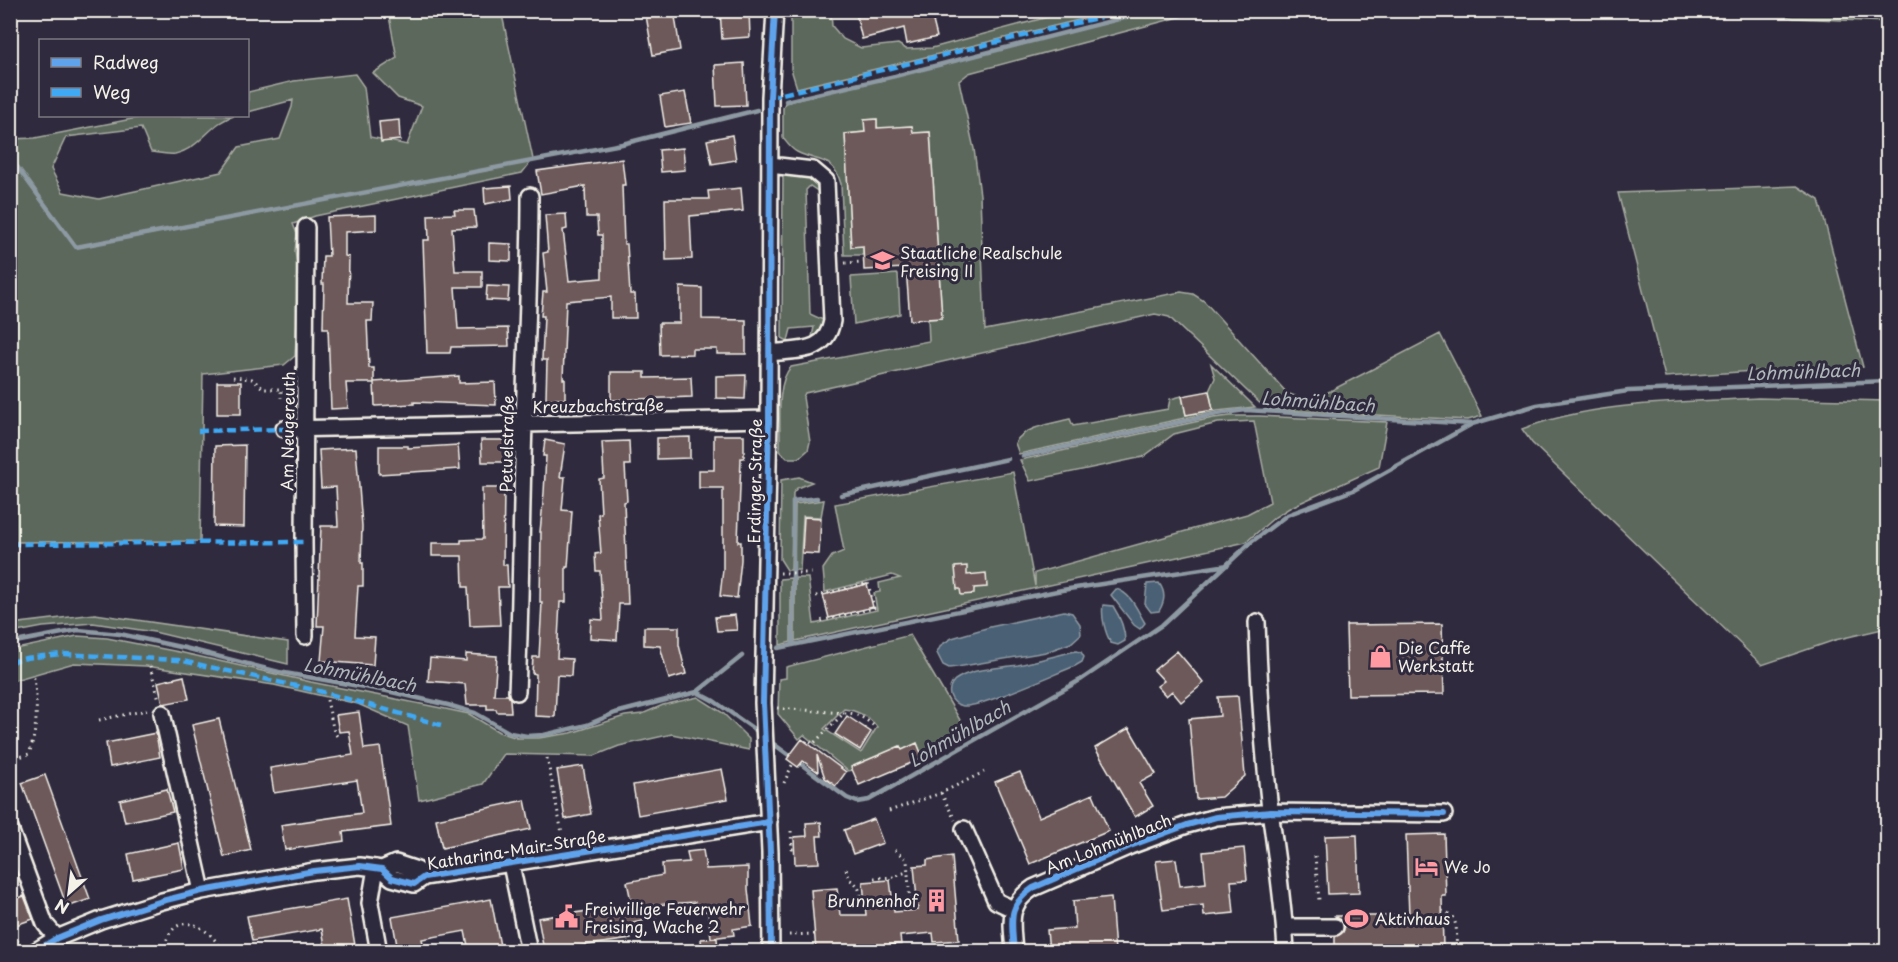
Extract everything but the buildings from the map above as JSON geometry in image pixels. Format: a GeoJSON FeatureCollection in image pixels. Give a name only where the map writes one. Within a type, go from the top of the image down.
{"type":"FeatureCollection","features":[{"type":"Feature","properties":{"kind":"street","name":"Erdinger Straße"},"geometry":{"type":"LineString","coordinates":[[771,951],[769,822],[763,743],[768,714],[770,165],[771,66],[775,10]]}},
{"type":"Feature","properties":{"kind":"street"},"geometry":{"type":"LineString","coordinates":[[769,353],[817,345],[829,333],[832,321],[826,181],[813,170],[770,165]]}},
{"type":"Feature","properties":{"kind":"street","name":"Petuelstraße"},"geometry":{"type":"LineString","coordinates":[[517,692],[529,307],[530,196]]}},
{"type":"Feature","properties":{"kind":"street","name":"Am Neugereuth"},"geometry":{"type":"LineString","coordinates":[[305,636],[306,227]]}},
{"type":"Feature","properties":{"kind":"street","name":"Kreuzbachstraße"},"geometry":{"type":"LineString","coordinates":[[284,429],[769,419]]}},
{"type":"Feature","properties":{"kind":"street"},"geometry":{"type":"LineString","coordinates":[[1257,622],[1260,699],[1286,951]]}},
{"type":"Feature","properties":{"kind":"street"},"geometry":{"type":"LineString","coordinates":[[161,710],[202,891]]}},
{"type":"Feature","properties":{"kind":"street","name":"Am Lohmühlbach"},"geometry":{"type":"LineString","coordinates":[[1013,909],[1022,895],[1034,888],[1130,846],[1216,817],[1270,812],[1444,814]]}},
{"type":"Feature","properties":{"kind":"street","name":"Katharina-Mair-Straße"},"geometry":{"type":"LineString","coordinates":[[34,951],[57,938],[101,920],[162,901],[202,891],[342,866],[379,869],[392,878],[414,884],[424,877],[769,822]]}},
{"type":"Feature","properties":{"kind":"street"},"geometry":{"type":"LineString","coordinates":[[961,828],[996,902],[1013,909],[1014,951]]}},
{"type":"Feature","properties":{"kind":"street"},"geometry":{"type":"LineString","coordinates":[[10,830],[45,924],[57,938]]}},
{"type":"Feature","properties":{"kind":"street","name":"Katharina-Mair-Straße"},"geometry":{"type":"LineString","coordinates":[[511,864],[529,951]]}},
{"type":"Feature","properties":{"kind":"street"},"geometry":{"type":"LineString","coordinates":[[379,869],[370,903],[379,951]]}},
{"type":"Feature","properties":{"kind":"street"},"geometry":{"type":"LineString","coordinates":[[1285,927],[1335,927]]}},
{"type":"Feature","properties":{"kind":"path"},"geometry":{"type":"LineString","coordinates":[[840,263],[864,262]]}},
{"type":"Feature","properties":{"kind":"path"},"geometry":{"type":"LineString","coordinates":[[233,377],[252,379],[264,389],[281,390],[281,398]]}},
{"type":"Feature","properties":{"kind":"path"},"geometry":{"type":"LineString","coordinates":[[778,573],[814,573]]}},
{"type":"Feature","properties":{"kind":"path"},"geometry":{"type":"LineString","coordinates":[[816,596],[868,583],[874,608],[820,621]]}},
{"type":"Feature","properties":{"kind":"path"},"geometry":{"type":"LineString","coordinates":[[99,720],[161,710],[150,666]]}},
{"type":"Feature","properties":{"kind":"path"},"geometry":{"type":"LineString","coordinates":[[10,760],[29,754],[32,745],[36,702],[33,673]]}},
{"type":"Feature","properties":{"kind":"path"},"geometry":{"type":"LineString","coordinates":[[327,700],[334,732],[337,736]]}},
{"type":"Feature","properties":{"kind":"path"},"geometry":{"type":"LineString","coordinates":[[768,714],[848,712],[860,716],[874,726]]}},
{"type":"Feature","properties":{"kind":"path"},"geometry":{"type":"LineString","coordinates":[[806,742],[807,740],[813,744],[844,713]]}},
{"type":"Feature","properties":{"kind":"path"},"geometry":{"type":"LineString","coordinates":[[547,758],[562,833]]}},
{"type":"Feature","properties":{"kind":"path"},"geometry":{"type":"LineString","coordinates":[[784,783],[793,763]]}},
{"type":"Feature","properties":{"kind":"path"},"geometry":{"type":"LineString","coordinates":[[889,811],[941,793],[984,772]]}},
{"type":"Feature","properties":{"kind":"path"},"geometry":{"type":"LineString","coordinates":[[941,793],[961,828]]}},
{"type":"Feature","properties":{"kind":"path"},"geometry":{"type":"LineString","coordinates":[[791,831],[792,849],[795,849]]}},
{"type":"Feature","properties":{"kind":"path"},"geometry":{"type":"LineString","coordinates":[[896,850],[907,860],[910,902]]}},
{"type":"Feature","properties":{"kind":"path"},"geometry":{"type":"LineString","coordinates":[[1315,856],[1319,900]]}},
{"type":"Feature","properties":{"kind":"path"},"geometry":{"type":"LineString","coordinates":[[846,869],[850,880],[860,888],[863,911]]}},
{"type":"Feature","properties":{"kind":"path"},"geometry":{"type":"LineString","coordinates":[[874,878],[896,877],[908,872]]}},
{"type":"Feature","properties":{"kind":"path"},"geometry":{"type":"LineString","coordinates":[[1442,911],[1451,915],[1457,924],[1456,951]]}},
{"type":"Feature","properties":{"kind":"path"},"geometry":{"type":"LineString","coordinates":[[165,951],[166,939],[171,931],[179,925],[192,923],[204,930],[224,951]]}},
{"type":"Feature","properties":{"kind":"path"},"geometry":{"type":"LineString","coordinates":[[10,931],[19,943]]}},
{"type":"Feature","properties":{"kind":"path"},"geometry":{"type":"LineString","coordinates":[[789,935],[815,934]]}},
{"type":"Feature","properties":{"kind":"green space"},"geometry":{"type":"Polygon","coordinates":[[[501,10],[533,159],[522,173],[315,216],[293,224],[297,234],[295,251],[299,281],[295,356],[284,365],[203,374],[200,541],[11,542],[10,139],[35,138],[142,117],[231,117],[218,124],[192,146],[175,154],[151,152],[141,128],[66,137],[51,169],[63,192],[99,199],[221,172],[239,147],[280,139],[293,100],[249,112],[249,92],[294,81],[355,74],[364,87],[370,137],[407,145],[422,106],[398,98],[373,73],[397,58],[388,11],[501,10]]]}},
{"type":"Feature","properties":{"kind":"green space"},"geometry":{"type":"Polygon","coordinates":[[[1159,10],[1202,11],[969,73],[959,81],[974,149],[980,195],[985,330],[1181,292],[1193,294],[1204,301],[1287,393],[1305,400],[1313,400],[1440,334],[1482,416],[1468,420],[1266,409],[1169,317],[1155,314],[805,393],[803,397],[810,442],[808,450],[799,458],[787,458],[780,451],[780,406],[783,384],[791,367],[929,341],[928,319],[942,318],[930,132],[913,133],[912,126],[898,127],[884,243],[877,119],[865,120],[865,132],[845,134],[851,246],[863,246],[863,255],[844,255],[841,184],[838,175],[829,164],[797,152],[783,138],[785,103],[1159,10]]]}},
{"type":"Feature","properties":{"kind":"green space"},"geometry":{"type":"Polygon","coordinates":[[[791,11],[831,11],[832,26],[843,39],[861,48],[898,44],[906,49],[932,48],[1070,11],[1116,11],[797,88],[791,69],[791,11]]]}},
{"type":"Feature","properties":{"kind":"green space"},"geometry":{"type":"Polygon","coordinates":[[[1760,11],[1887,11],[1887,22],[1794,18],[1760,11]]]}},
{"type":"Feature","properties":{"kind":"green space"},"geometry":{"type":"Polygon","coordinates":[[[788,173],[811,177],[819,192],[810,186],[806,190],[810,314],[823,320],[823,326],[815,338],[812,337],[814,327],[791,329],[788,341],[782,338],[783,175],[788,173]]]}},
{"type":"Feature","properties":{"kind":"green space"},"geometry":{"type":"Polygon","coordinates":[[[1797,186],[1819,200],[1863,367],[1665,377],[1618,193],[1797,186]]]}},
{"type":"Feature","properties":{"kind":"green space"},"geometry":{"type":"Polygon","coordinates":[[[898,274],[900,314],[854,324],[851,277],[898,274]]]}},
{"type":"Feature","properties":{"kind":"green space"},"geometry":{"type":"Polygon","coordinates":[[[1211,364],[1255,407],[1217,411],[1019,454],[1015,443],[1019,438],[1032,429],[1056,422],[1070,419],[1073,426],[1168,409],[1170,399],[1182,396],[1186,415],[1213,410],[1209,391],[1215,378],[1211,364]]]}},
{"type":"Feature","properties":{"kind":"green space"},"geometry":{"type":"Polygon","coordinates":[[[1758,398],[1888,401],[1887,628],[1835,640],[1762,665],[1532,443],[1522,429],[1579,413],[1609,408],[1758,398]]]}},
{"type":"Feature","properties":{"kind":"green space"},"geometry":{"type":"Polygon","coordinates":[[[1230,416],[1387,422],[1379,467],[1291,507],[1275,517],[1246,542],[795,641],[795,578],[808,578],[814,624],[877,610],[874,593],[880,592],[879,583],[900,578],[892,575],[825,592],[823,569],[832,556],[844,551],[835,504],[1013,472],[1035,586],[1035,573],[1247,514],[1270,502],[1254,421],[1218,423],[1174,434],[1143,457],[1030,481],[1020,460],[1230,416]]]}},
{"type":"Feature","properties":{"kind":"green space"},"geometry":{"type":"Polygon","coordinates":[[[799,477],[812,482],[797,488],[793,493],[791,570],[787,570],[780,559],[781,480],[799,477]]]}},
{"type":"Feature","properties":{"kind":"green space"},"geometry":{"type":"Polygon","coordinates":[[[824,500],[821,517],[803,516],[800,570],[794,570],[795,504],[824,500]]]}},
{"type":"Feature","properties":{"kind":"green space"},"geometry":{"type":"Polygon","coordinates":[[[791,578],[791,642],[780,645],[780,579],[791,578]]]}},
{"type":"Feature","properties":{"kind":"green space"},"geometry":{"type":"Polygon","coordinates":[[[95,614],[288,642],[288,664],[154,632],[93,623],[43,627],[11,633],[11,624],[95,614]]]}},
{"type":"Feature","properties":{"kind":"green space"},"geometry":{"type":"Polygon","coordinates":[[[910,635],[967,732],[923,758],[917,743],[902,750],[900,746],[858,769],[848,771],[804,735],[799,739],[778,714],[779,679],[786,678],[786,667],[910,635]],[[844,709],[824,729],[861,753],[877,727],[867,717],[844,709]]]}},
{"type":"Feature","properties":{"kind":"green space"},"geometry":{"type":"Polygon","coordinates":[[[77,636],[107,638],[179,652],[469,714],[499,732],[517,738],[539,738],[571,733],[625,716],[642,714],[663,705],[698,697],[723,713],[749,739],[749,750],[672,734],[619,746],[594,756],[504,754],[483,784],[419,800],[408,726],[358,704],[274,685],[146,666],[74,663],[11,681],[11,650],[77,636]]]}},
{"type":"Feature","properties":{"kind":"water"},"geometry":{"type":"Polygon","coordinates":[[[1159,583],[1164,594],[1163,600],[1159,611],[1151,612],[1145,604],[1147,584],[1159,583]]]}},
{"type":"Feature","properties":{"kind":"water"},"geometry":{"type":"Polygon","coordinates":[[[1116,589],[1130,598],[1145,623],[1140,629],[1134,625],[1111,595],[1116,589]]]}},
{"type":"Feature","properties":{"kind":"water"},"geometry":{"type":"Polygon","coordinates":[[[1103,605],[1113,606],[1122,623],[1125,641],[1118,645],[1111,643],[1107,634],[1103,619],[1103,605]]]}},
{"type":"Feature","properties":{"kind":"water"},"geometry":{"type":"Polygon","coordinates":[[[1064,611],[1072,613],[1080,624],[1081,634],[1071,643],[1046,652],[949,668],[943,665],[937,653],[941,645],[952,638],[1064,611]]]}},
{"type":"Feature","properties":{"kind":"water"},"geometry":{"type":"Polygon","coordinates":[[[1076,651],[1081,652],[1084,657],[1082,662],[1075,666],[985,702],[963,706],[955,702],[950,695],[953,682],[967,674],[1076,651]]]}},
{"type":"Feature","properties":{"kind":"waterway"},"geometry":{"type":"LineString","coordinates":[[786,101],[895,76],[1154,10]]}},
{"type":"Feature","properties":{"kind":"waterway"},"geometry":{"type":"LineString","coordinates":[[10,157],[76,247],[622,144],[757,110]]}},
{"type":"Feature","properties":{"kind":"waterway","name":"Lohmühlbach"},"geometry":{"type":"LineString","coordinates":[[767,739],[847,798],[857,802],[869,800],[1082,679],[1162,625],[1250,543],[1287,515],[1354,490],[1472,424],[1537,405],[1628,391],[1888,381]]}},
{"type":"Feature","properties":{"kind":"waterway","name":"Lohmühlbach"},"geometry":{"type":"LineString","coordinates":[[1023,456],[1217,414],[1246,410],[1472,424]]}},
{"type":"Feature","properties":{"kind":"waterway","name":"Lohmühlbach"},"geometry":{"type":"LineString","coordinates":[[841,495],[1008,459]]}},
{"type":"Feature","properties":{"kind":"waterway","name":"Lohmühlbach"},"geometry":{"type":"LineString","coordinates":[[793,645],[793,501],[817,498]]}},
{"type":"Feature","properties":{"kind":"waterway","name":"Lohmühlbach"},"geometry":{"type":"LineString","coordinates":[[778,648],[1062,590],[1228,565]]}},
{"type":"Feature","properties":{"kind":"waterway","name":"Lohmühlbach"},"geometry":{"type":"LineString","coordinates":[[10,643],[78,630],[120,634],[279,672],[387,691],[448,705],[475,713],[510,733],[527,736],[544,735],[587,725],[615,713],[697,692],[714,701],[761,734]]}},
{"type":"Feature","properties":{"kind":"waterway","name":"Lohmühlbach"},"geometry":{"type":"LineString","coordinates":[[697,692],[742,656]]}},
{"type":"Feature","properties":{"kind":"marked path"},"geometry":{"type":"LineString","coordinates":[[770,97],[1130,10]]}},
{"type":"Feature","properties":{"kind":"marked path"},"geometry":{"type":"LineString","coordinates":[[198,431],[284,429]]}},
{"type":"Feature","properties":{"kind":"marked path"},"geometry":{"type":"LineString","coordinates":[[10,544],[304,542]]}},
{"type":"Feature","properties":{"kind":"marked path"},"geometry":{"type":"LineString","coordinates":[[10,662],[61,654],[178,660],[319,691],[441,725]]}},
{"type":"Feature","properties":{"kind":"cycle path"},"geometry":{"type":"LineString","coordinates":[[771,952],[770,852],[763,703],[769,419],[770,97],[775,10]]}},
{"type":"Feature","properties":{"kind":"cycle path"},"geometry":{"type":"LineString","coordinates":[[1014,952],[1012,923],[1015,908],[1018,901],[1033,888],[1130,846],[1187,825],[1216,817],[1271,812],[1444,814]]}},
{"type":"Feature","properties":{"kind":"cycle path"},"geometry":{"type":"LineString","coordinates":[[34,952],[57,938],[101,920],[162,901],[202,891],[314,871],[360,866],[382,869],[392,878],[414,884],[424,877],[769,822]]}},
{"type":"Feature","properties":{"kind":"place","name":"Staatliche Realschule Freising II"},"geometry":{"type":"Point","coordinates":[882,261]}},
{"type":"Feature","properties":{"kind":"place","name":"Die Caffe Werkstatt"},"geometry":{"type":"Point","coordinates":[1380,656]}},
{"type":"Feature","properties":{"kind":"place","name":"We Jo"},"geometry":{"type":"Point","coordinates":[1426,866]}},
{"type":"Feature","properties":{"kind":"place","name":"Brunnenhof"},"geometry":{"type":"Point","coordinates":[936,900]}},
{"type":"Feature","properties":{"kind":"place","name":"Freiwillige Feuerwehr Freising, Wache 2"},"geometry":{"type":"Point","coordinates":[566,917]}},
{"type":"Feature","properties":{"kind":"place","name":"Aktivhaus"},"geometry":{"type":"Point","coordinates":[1357,918]}}]}
